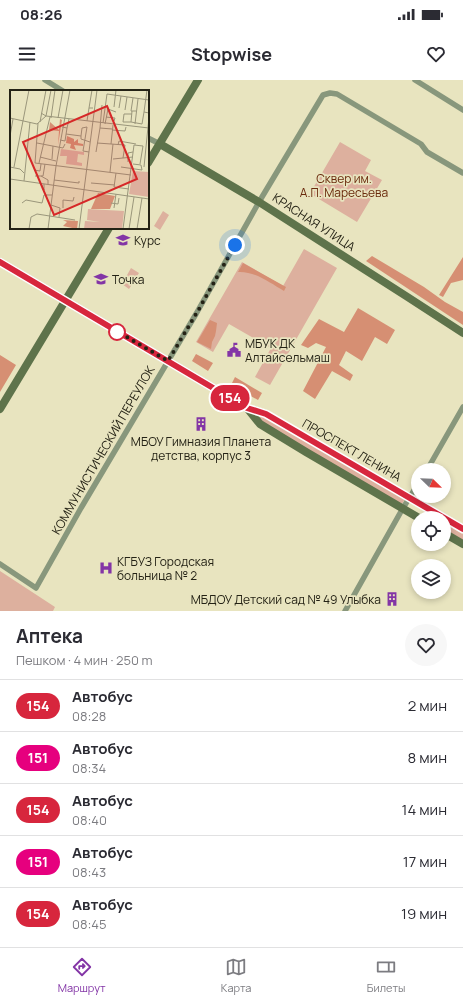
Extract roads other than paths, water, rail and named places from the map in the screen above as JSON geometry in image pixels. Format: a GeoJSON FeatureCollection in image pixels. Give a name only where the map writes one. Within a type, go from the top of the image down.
{"type":"FeatureCollection","features":[{"type":"Feature","properties":{"kind":"main road"},"geometry":{"type":"LineString","coordinates":[[149,161],[198,80]]}},
{"type":"Feature","properties":{"kind":"main road","name":"КРАСНАЯ УЛИЦА"},"geometry":{"type":"LineString","coordinates":[[160,144],[259,202],[463,333]]}},
{"type":"Feature","properties":{"kind":"main road"},"geometry":{"type":"LineString","coordinates":[[0,409],[108,229]]}},
{"type":"Feature","properties":{"kind":"main road","name":"ПРОСПЕКТ ЛЕНИНА"},"geometry":{"type":"LineString","coordinates":[[0,262],[247,408],[264,413],[463,529]]}},
{"type":"Feature","properties":{"kind":"main road","name":"ПРОСПЕКТ ЛЕНИНА"},"geometry":{"type":"LineString","coordinates":[[247,408],[260,424],[411,513]]}},
{"type":"Feature","properties":{"kind":"main road"},"geometry":{"type":"LineString","coordinates":[[258,422],[259,418],[264,413]]}},
{"type":"Feature","properties":{"kind":"main road"},"geometry":{"type":"LineString","coordinates":[[451,537],[463,544]]}},
{"type":"Feature","properties":{"kind":"street"},"geometry":{"type":"LineString","coordinates":[[45,80],[61,90]]}},
{"type":"Feature","properties":{"kind":"street"},"geometry":{"type":"LineString","coordinates":[[415,80],[463,110]]}},
{"type":"Feature","properties":{"kind":"street","name":"КОММУНИСТИЧЕСКИЙ ПЕРЕУЛОК"},"geometry":{"type":"LineString","coordinates":[[0,564],[36,588],[81,508],[199,309],[259,202],[323,95],[330,93],[337,94],[421,144],[427,152],[463,173]]}},
{"type":"Feature","properties":{"kind":"street","name":"КРАСНАЯ УЛИЦА"},"geometry":{"type":"LineString","coordinates":[[149,138],[160,144]]}},
{"type":"Feature","properties":{"kind":"street"},"geometry":{"type":"LineString","coordinates":[[430,463],[463,407]]}},
{"type":"Feature","properties":{"kind":"street"},"geometry":{"type":"LineString","coordinates":[[345,611],[411,495]]}},
{"type":"Feature","properties":{"kind":"place","name":"Курс"},"geometry":{"type":"Point","coordinates":[123,240]}},
{"type":"Feature","properties":{"kind":"place","name":"Точка"},"geometry":{"type":"Point","coordinates":[101,279]}},
{"type":"Feature","properties":{"kind":"place","name":"МБУК ДК Алтайсельмаш"},"geometry":{"type":"Point","coordinates":[234,350]}},
{"type":"Feature","properties":{"kind":"place","name":"МБОУ Гимназия Планета детства, корпус 3"},"geometry":{"type":"Point","coordinates":[201,424]}},
{"type":"Feature","properties":{"kind":"place","name":"КГБУЗ Городская больница № 2"},"geometry":{"type":"Point","coordinates":[106,568]}},
{"type":"Feature","properties":{"kind":"place","name":"МБДОУ Детский сад № 49 Улыбка"},"geometry":{"type":"Point","coordinates":[392,599]}},
{"type":"Feature","properties":{"kind":"park label","name":"Сквер им. А.П. Маресьева"},"geometry":{"type":"Point","coordinates":[344,185]}}]}
